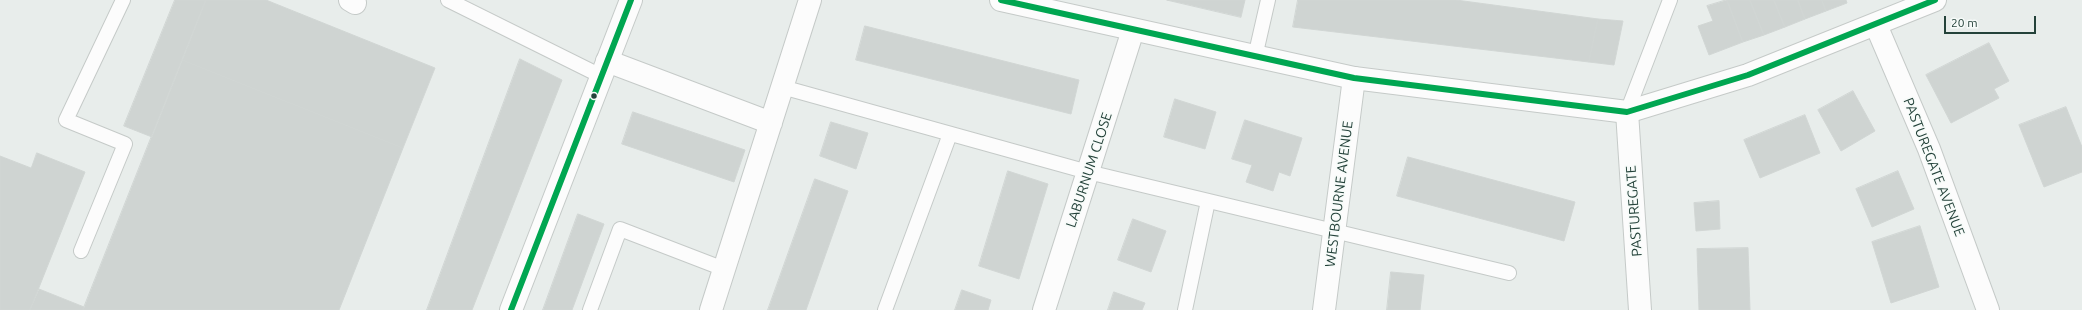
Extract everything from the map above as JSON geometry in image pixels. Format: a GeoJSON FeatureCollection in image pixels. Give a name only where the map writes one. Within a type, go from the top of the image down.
{"type":"FeatureCollection","features":[{"type":"Feature","properties":{"kind":"street"},"geometry":{"type":"LineString","coordinates":[[511,310],[631,0]]}},
{"type":"Feature","properties":{"kind":"street"},"geometry":{"type":"LineString","coordinates":[[711,310],[810,0]]}},
{"type":"Feature","properties":{"kind":"street"},"geometry":{"type":"LineString","coordinates":[[1001,0],[1063,6],[1133,30],[1354,78],[1627,112],[1748,75],[1876,25],[1935,0]]}},
{"type":"Feature","properties":{"kind":"street","name":"PASTUREGATE AVENUE"},"geometry":{"type":"LineString","coordinates":[[1876,25],[1929,149],[1988,310]]}},
{"type":"Feature","properties":{"kind":"street","name":"LABURNUM CLOSE"},"geometry":{"type":"LineString","coordinates":[[1044,310],[1133,30]]}},
{"type":"Feature","properties":{"kind":"street"},"geometry":{"type":"LineString","coordinates":[[604,69],[770,123]]}},
{"type":"Feature","properties":{"kind":"street","name":"WESTBOURNE AVENUE"},"geometry":{"type":"LineString","coordinates":[[1324,310],[1354,78]]}},
{"type":"Feature","properties":{"kind":"street","name":"PASTUREGATE"},"geometry":{"type":"LineString","coordinates":[[1627,112],[1640,310]]}},
{"type":"Feature","properties":{"kind":"lane"},"geometry":{"type":"LineString","coordinates":[[81,251],[125,144],[66,120],[123,0]]}},
{"type":"Feature","properties":{"kind":"lane"},"geometry":{"type":"LineString","coordinates":[[448,0],[604,69]]}},
{"type":"Feature","properties":{"kind":"lane"},"geometry":{"type":"LineString","coordinates":[[1255,57],[1268,0]]}},
{"type":"Feature","properties":{"kind":"lane"},"geometry":{"type":"LineString","coordinates":[[1627,112],[1670,0]]}},
{"type":"Feature","properties":{"kind":"lane"},"geometry":{"type":"LineString","coordinates":[[782,87],[1088,172],[1509,273]]}},
{"type":"Feature","properties":{"kind":"lane"},"geometry":{"type":"LineString","coordinates":[[885,310],[950,134]]}},
{"type":"Feature","properties":{"kind":"lane"},"geometry":{"type":"LineString","coordinates":[[1185,310],[1208,201]]}},
{"type":"Feature","properties":{"kind":"lane"},"geometry":{"type":"LineString","coordinates":[[590,310],[620,229],[724,269]]}},
{"type":"Feature","properties":{"kind":"building"},"geometry":{"type":"Polygon","coordinates":[[[175,0],[206,0],[152,137],[124,126],[175,0]]]}},
{"type":"Feature","properties":{"kind":"building"},"geometry":{"type":"Polygon","coordinates":[[[206,0],[266,0],[435,68],[403,148],[182,60],[206,0]]]}},
{"type":"Feature","properties":{"kind":"building"},"geometry":{"type":"Polygon","coordinates":[[[1167,0],[1245,0],[1241,17],[1167,0]]]}},
{"type":"Feature","properties":{"kind":"building"},"geometry":{"type":"Polygon","coordinates":[[[1298,0],[1456,0],[1598,19],[1589,62],[1293,27],[1298,0]]]}},
{"type":"Feature","properties":{"kind":"building"},"geometry":{"type":"Polygon","coordinates":[[[1727,0],[1743,42],[1709,55],[1698,26],[1713,21],[1707,6],[1727,0]]]}},
{"type":"Feature","properties":{"kind":"building"},"geometry":{"type":"Polygon","coordinates":[[[1727,0],[1750,0],[1764,35],[1743,42],[1727,0]]]}},
{"type":"Feature","properties":{"kind":"building"},"geometry":{"type":"Polygon","coordinates":[[[1750,0],[1774,0],[1785,27],[1764,35],[1750,0]]]}},
{"type":"Feature","properties":{"kind":"building"},"geometry":{"type":"Polygon","coordinates":[[[1774,0],[1798,0],[1805,19],[1785,27],[1774,0]]]}},
{"type":"Feature","properties":{"kind":"building"},"geometry":{"type":"Polygon","coordinates":[[[1798,0],[1822,0],[1826,11],[1805,19],[1798,0]]]}},
{"type":"Feature","properties":{"kind":"building"},"geometry":{"type":"Polygon","coordinates":[[[1822,0],[1846,0],[1847,3],[1826,11],[1822,0]]]}},
{"type":"Feature","properties":{"kind":"building"},"geometry":{"type":"Polygon","coordinates":[[[1598,19],[1623,21],[1614,65],[1589,62],[1598,19]]]}},
{"type":"Feature","properties":{"kind":"building"},"geometry":{"type":"Polygon","coordinates":[[[865,26],[1079,80],[1071,114],[856,60],[865,26]]]}},
{"type":"Feature","properties":{"kind":"building"},"geometry":{"type":"Polygon","coordinates":[[[1989,43],[2009,81],[1994,89],[1999,98],[1951,123],[1926,75],[1989,43]]]}},
{"type":"Feature","properties":{"kind":"building"},"geometry":{"type":"Polygon","coordinates":[[[520,59],[562,80],[472,310],[427,310],[520,59]]]}},
{"type":"Feature","properties":{"kind":"building"},"geometry":{"type":"Polygon","coordinates":[[[182,60],[403,148],[339,310],[83,310],[182,60]]]}},
{"type":"Feature","properties":{"kind":"building"},"geometry":{"type":"Polygon","coordinates":[[[1853,91],[1875,131],[1841,151],[1818,110],[1853,91]]]}},
{"type":"Feature","properties":{"kind":"building"},"geometry":{"type":"Polygon","coordinates":[[[1175,99],[1216,112],[1205,149],[1164,137],[1175,99]]]}},
{"type":"Feature","properties":{"kind":"building"},"geometry":{"type":"Polygon","coordinates":[[[2066,107],[2082,147],[2082,172],[2044,187],[2019,125],[2066,107]]]}},
{"type":"Feature","properties":{"kind":"building"},"geometry":{"type":"Polygon","coordinates":[[[633,112],[745,150],[734,182],[622,144],[633,112]]]}},
{"type":"Feature","properties":{"kind":"building"},"geometry":{"type":"Polygon","coordinates":[[[1805,115],[1820,153],[1760,178],[1744,140],[1805,115]]]}},
{"type":"Feature","properties":{"kind":"building"},"geometry":{"type":"Polygon","coordinates":[[[1245,120],[1302,138],[1290,176],[1279,172],[1273,191],[1246,182],[1252,165],[1232,159],[1245,120]]]}},
{"type":"Feature","properties":{"kind":"building"},"geometry":{"type":"Polygon","coordinates":[[[831,122],[868,133],[856,169],[820,156],[831,122]]]}},
{"type":"Feature","properties":{"kind":"building"},"geometry":{"type":"Polygon","coordinates":[[[37,153],[85,172],[30,310],[0,310],[0,156],[31,168],[37,153]]]}},
{"type":"Feature","properties":{"kind":"building"},"geometry":{"type":"Polygon","coordinates":[[[1408,157],[1575,202],[1564,241],[1397,196],[1408,157]]]}},
{"type":"Feature","properties":{"kind":"building"},"geometry":{"type":"Polygon","coordinates":[[[1008,171],[1048,184],[1019,279],[979,266],[1008,171]]]}},
{"type":"Feature","properties":{"kind":"building"},"geometry":{"type":"Polygon","coordinates":[[[1898,171],[1914,209],[1872,227],[1856,189],[1898,171]]]}},
{"type":"Feature","properties":{"kind":"building"},"geometry":{"type":"Polygon","coordinates":[[[815,179],[848,191],[806,310],[768,310],[815,179]]]}},
{"type":"Feature","properties":{"kind":"building"},"geometry":{"type":"Polygon","coordinates":[[[1719,201],[1720,229],[1696,231],[1694,203],[1719,201]]]}},
{"type":"Feature","properties":{"kind":"building"},"geometry":{"type":"Polygon","coordinates":[[[578,214],[604,224],[572,310],[543,310],[578,214]]]}},
{"type":"Feature","properties":{"kind":"building"},"geometry":{"type":"Polygon","coordinates":[[[1133,219],[1166,231],[1151,272],[1118,260],[1133,219]]]}},
{"type":"Feature","properties":{"kind":"building"},"geometry":{"type":"Polygon","coordinates":[[[1920,226],[1939,287],[1891,303],[1872,242],[1920,226]]]}},
{"type":"Feature","properties":{"kind":"building"},"geometry":{"type":"Polygon","coordinates":[[[1748,248],[1750,310],[1699,310],[1697,249],[1748,248]]]}},
{"type":"Feature","properties":{"kind":"building"},"geometry":{"type":"Polygon","coordinates":[[[1391,272],[1424,275],[1420,310],[1387,310],[1391,272]]]}},
{"type":"Feature","properties":{"kind":"building"},"geometry":{"type":"Polygon","coordinates":[[[39,289],[84,307],[83,310],[30,310],[39,289]]]}},
{"type":"Feature","properties":{"kind":"building"},"geometry":{"type":"Polygon","coordinates":[[[962,290],[991,300],[988,310],[955,310],[962,290]]]}},
{"type":"Feature","properties":{"kind":"building"},"geometry":{"type":"Polygon","coordinates":[[[1114,292],[1145,303],[1142,310],[1108,310],[1114,292]]]}},
{"type":"Feature","properties":{"kind":"transit line"},"geometry":{"type":"LineString","coordinates":[[511,310],[631,0]]}},
{"type":"Feature","properties":{"kind":"transit line"},"geometry":{"type":"LineString","coordinates":[[1001,0],[1354,78],[1627,112],[1748,75],[1935,0]]}}]}
